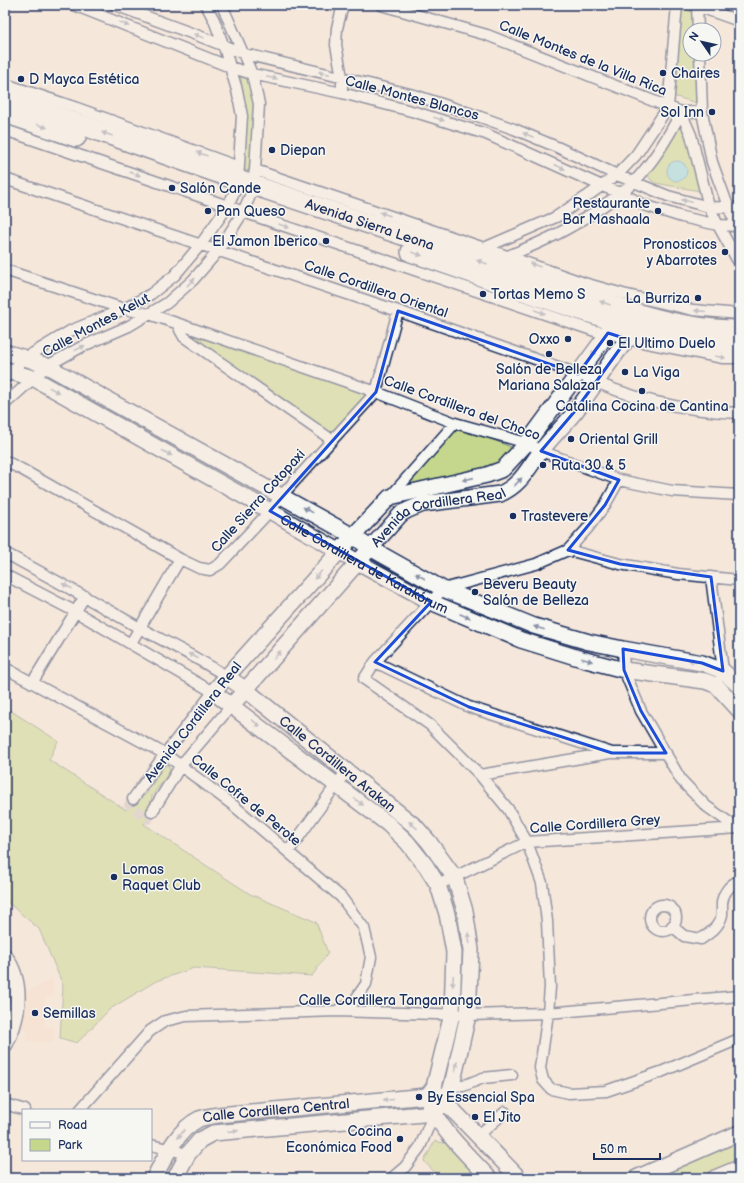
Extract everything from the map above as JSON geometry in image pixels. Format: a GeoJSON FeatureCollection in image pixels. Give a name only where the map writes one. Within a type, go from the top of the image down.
{"type":"FeatureCollection","features":[{"type":"Feature","properties":{"kind":"highway","name":"Avenida Sierra Leona"},"geometry":{"type":"LineString","coordinates":[[5,98],[124,147]]}},
{"type":"Feature","properties":{"kind":"highway","name":"Avenida Sierra Leona"},"geometry":{"type":"LineString","coordinates":[[5,113],[124,147],[626,325],[688,326],[739,330]]}},
{"type":"Feature","properties":{"kind":"highway","name":"Avenida Sierra Leona"},"geometry":{"type":"LineString","coordinates":[[243,188],[626,325],[677,337],[719,344],[739,345]]}},
{"type":"Feature","properties":{"kind":"highway"},"geometry":{"type":"LineString","coordinates":[[589,313],[593,324],[626,325]]}},
{"type":"Feature","properties":{"kind":"highway"},"geometry":{"type":"LineString","coordinates":[[719,344],[726,339],[739,338]]}},
{"type":"Feature","properties":{"kind":"street","name":"Calle Montes Blancos"},"geometry":{"type":"LineString","coordinates":[[74,5],[230,67],[252,74],[342,93],[415,112],[486,134],[621,193],[644,205],[682,217],[718,225],[738,227]]}},
{"type":"Feature","properties":{"kind":"street","name":"Calle Montes Blancos"},"geometry":{"type":"LineString","coordinates":[[115,5],[245,54],[414,95],[472,114],[514,129],[557,147],[633,183],[668,196],[709,206],[734,208]]}},
{"type":"Feature","properties":{"kind":"street","name":"Calle Montes Kelut"},"geometry":{"type":"LineString","coordinates":[[7,373],[25,358],[70,332],[124,309],[151,294],[175,275],[201,244],[243,188],[242,116],[237,90],[224,47],[214,20],[206,5]]}},
{"type":"Feature","properties":{"kind":"street","name":"Calle Montes Kelut"},"geometry":{"type":"LineString","coordinates":[[5,404],[47,366],[83,346],[129,326],[167,303],[193,280],[219,250],[243,188],[259,104],[252,74],[245,54],[222,5]]}},
{"type":"Feature","properties":{"kind":"street"},"geometry":{"type":"LineString","coordinates":[[342,93],[342,77],[336,45],[337,28],[343,5]]}},
{"type":"Feature","properties":{"kind":"street","name":"Calle Montes de la Villa Rica"},"geometry":{"type":"LineString","coordinates":[[381,5],[487,35],[681,112]]}},
{"type":"Feature","properties":{"kind":"street"},"geometry":{"type":"LineString","coordinates":[[484,248],[556,217],[617,175],[636,155],[668,107],[677,5]]}},
{"type":"Feature","properties":{"kind":"street"},"geometry":{"type":"LineString","coordinates":[[697,22],[696,5],[739,21]]}},
{"type":"Feature","properties":{"kind":"street"},"geometry":{"type":"LineString","coordinates":[[700,62],[702,112],[712,162],[734,208],[738,227]]}},
{"type":"Feature","properties":{"kind":"street","name":"Avenida Sierra Leona"},"geometry":{"type":"LineString","coordinates":[[5,84],[77,108],[243,188],[626,325],[723,358],[739,358]]}},
{"type":"Feature","properties":{"kind":"street"},"geometry":{"type":"LineString","coordinates":[[681,112],[702,112]]}},
{"type":"Feature","properties":{"kind":"street"},"geometry":{"type":"LineString","coordinates":[[508,256],[544,242],[569,229],[589,217],[621,193],[633,183],[646,167],[667,138],[681,112]]}},
{"type":"Feature","properties":{"kind":"street"},"geometry":{"type":"LineString","coordinates":[[681,112],[691,135],[709,206],[739,263]]}},
{"type":"Feature","properties":{"kind":"street","name":"Avenida Sierra Leona"},"geometry":{"type":"LineString","coordinates":[[5,130],[484,248],[584,283],[623,294],[693,310],[739,314]]}},
{"type":"Feature","properties":{"kind":"street","name":"Calle Cordillera Oriental"},"geometry":{"type":"LineString","coordinates":[[5,179],[398,311],[578,374],[635,397],[673,407],[725,413],[739,413]]}},
{"type":"Feature","properties":{"kind":"street","name":"Calle Cordillera del Choco"},"geometry":{"type":"LineString","coordinates":[[5,270],[124,309],[149,314],[179,324],[376,392],[456,423],[526,443],[541,451],[619,480],[672,491],[739,495]]}},
{"type":"Feature","properties":{"kind":"street","name":"Calle Sierra Cotopaxi"},"geometry":{"type":"LineString","coordinates":[[5,461],[21,468],[180,559],[199,568],[210,570],[220,564],[376,392],[398,311]]}},
{"type":"Feature","properties":{"kind":"street"},"geometry":{"type":"LineString","coordinates":[[179,324],[180,330],[184,337],[332,440]]}},
{"type":"Feature","properties":{"kind":"street","name":"Avenida Cordillera Real"},"geometry":{"type":"LineString","coordinates":[[390,497],[495,473],[503,469],[526,443],[578,374],[626,325]]}},
{"type":"Feature","properties":{"kind":"street","name":"Avenida Cordillera Real"},"geometry":{"type":"LineString","coordinates":[[152,812],[181,765],[260,673],[401,514],[422,504],[500,494],[509,490],[519,482],[541,451],[575,411],[595,382],[626,325]]}},
{"type":"Feature","properties":{"kind":"street","name":"Calle Cordillera de Karakórum"},"geometry":{"type":"LineString","coordinates":[[5,352],[47,366],[282,495],[353,536],[370,548],[443,589],[534,626],[589,642],[702,663],[723,671],[739,686]]}},
{"type":"Feature","properties":{"kind":"street","name":"Calle Cordillera de Karakórum"},"geometry":{"type":"LineString","coordinates":[[7,373],[33,378],[270,510],[358,562],[431,602],[521,640],[624,670],[705,681],[716,685]]}},
{"type":"Feature","properties":{"kind":"street","name":"Avenida Cordillera Real"},"geometry":{"type":"LineString","coordinates":[[133,799],[165,754],[226,676],[456,423]]}},
{"type":"Feature","properties":{"kind":"street"},"geometry":{"type":"LineString","coordinates":[[619,480],[605,505],[587,529],[568,550],[536,564],[443,589],[375,662],[364,679],[430,725],[480,775],[508,809],[527,842],[542,883],[547,921],[550,987],[548,1013],[540,1068],[543,1080],[551,1089],[568,1093],[606,1091],[661,1072],[739,1039]]}},
{"type":"Feature","properties":{"kind":"street"},"geometry":{"type":"LineString","coordinates":[[568,550],[620,564],[678,574],[739,580]]}},
{"type":"Feature","properties":{"kind":"street","name":"Calle Cordillera Arakan"},"geometry":{"type":"LineString","coordinates":[[5,553],[206,663],[246,690],[415,826],[429,842],[455,878],[465,911],[471,950],[468,1015],[452,1085],[445,1102],[434,1113],[420,1147],[405,1167],[392,1178]]}},
{"type":"Feature","properties":{"kind":"street"},"geometry":{"type":"LineString","coordinates":[[130,643],[180,559]]}},
{"type":"Feature","properties":{"kind":"street","name":"Calle Cordillera Arakan"},"geometry":{"type":"LineString","coordinates":[[5,575],[76,612],[213,692],[388,824],[407,842],[426,866],[438,885],[447,914],[454,952],[452,1014],[431,1091]]}},
{"type":"Feature","properties":{"kind":"street"},"geometry":{"type":"LineString","coordinates":[[711,577],[723,671],[716,685],[739,710]]}},
{"type":"Feature","properties":{"kind":"street"},"geometry":{"type":"LineString","coordinates":[[32,683],[85,596]]}},
{"type":"Feature","properties":{"kind":"street"},"geometry":{"type":"LineString","coordinates":[[622,649],[624,670],[641,711],[681,780],[706,806],[738,828]]}},
{"type":"Feature","properties":{"kind":"street"},"geometry":{"type":"LineString","coordinates":[[375,662],[469,708],[612,752]]}},
{"type":"Feature","properties":{"kind":"street","name":"Calle Cofre de Perote"},"geometry":{"type":"LineString","coordinates":[[5,668],[165,754],[233,805],[341,897],[364,928],[371,957],[366,984],[353,1003],[336,1012]]}},
{"type":"Feature","properties":{"kind":"street"},"geometry":{"type":"LineString","coordinates":[[260,673],[265,706]]}},
{"type":"Feature","properties":{"kind":"street"},"geometry":{"type":"LineString","coordinates":[[480,775],[612,752],[666,753]]}},
{"type":"Feature","properties":{"kind":"street"},"geometry":{"type":"LineString","coordinates":[[288,852],[346,772]]}},
{"type":"Feature","properties":{"kind":"street","name":"Calle Cordillera Grey"},"geometry":{"type":"LineString","coordinates":[[438,885],[527,842],[738,828]]}},
{"type":"Feature","properties":{"kind":"street"},"geometry":{"type":"LineString","coordinates":[[672,926],[684,936],[701,939],[714,930],[722,916],[722,900],[727,888],[739,881]]}},
{"type":"Feature","properties":{"kind":"street"},"geometry":{"type":"LineString","coordinates":[[5,956],[12,969],[16,985],[11,1000],[15,1017],[5,1044]]}},
{"type":"Feature","properties":{"kind":"street","name":"Calle Cordillera Tangamanga"},"geometry":{"type":"LineString","coordinates":[[81,1109],[150,1031],[165,1021],[186,1016],[336,1012],[468,1015],[548,1013],[739,996]]}},
{"type":"Feature","properties":{"kind":"street"},"geometry":{"type":"LineString","coordinates":[[452,1085],[463,1086],[484,1078],[512,1075]]}},
{"type":"Feature","properties":{"kind":"street"},"geometry":{"type":"LineString","coordinates":[[431,1091],[445,1102],[519,1178]]}},
{"type":"Feature","properties":{"kind":"street"},"geometry":{"type":"LineString","coordinates":[[431,1091],[434,1113],[447,1132],[489,1178]]}},
{"type":"Feature","properties":{"kind":"street","name":"Calle Cordillera Central"},"geometry":{"type":"LineString","coordinates":[[154,1178],[169,1150],[185,1129],[200,1119],[218,1115],[431,1091]]}},
{"type":"Feature","properties":{"kind":"street"},"geometry":{"type":"LineString","coordinates":[[5,1104],[22,1109]]}},
{"type":"Feature","properties":{"kind":"street"},"geometry":{"type":"LineString","coordinates":[[479,1136],[505,1112]]}},
{"type":"Feature","properties":{"kind":"street","name":"Calle Cordillera Central"},"geometry":{"type":"LineString","coordinates":[[175,1178],[188,1154],[200,1140],[214,1133],[434,1113]]}},
{"type":"Feature","properties":{"kind":"street"},"geometry":{"type":"LineString","coordinates":[[636,1178],[735,1138]]}},
{"type":"Feature","properties":{"kind":"street"},"geometry":{"type":"LineString","coordinates":[[152,1145],[188,1154]]}},
{"type":"Feature","properties":{"kind":"street"},"geometry":{"type":"LineString","coordinates":[[715,1178],[739,1168]]}},
{"type":"Feature","properties":{"kind":"highlighted area"},"geometry":{"type":"Polygon","coordinates":[[[398,311],[578,374],[608,333],[627,339],[575,411],[541,451],[619,480],[605,505],[568,550],[620,564],[711,577],[723,671],[702,663],[623,649],[624,670],[641,711],[666,753],[612,753],[469,707],[375,662],[431,602],[270,511],[376,392],[398,311]]]}},
{"type":"Feature","properties":{"kind":"shaded area","name":"Semillas"},"geometry":{"type":"Polygon","coordinates":[[[53,978],[53,996],[45,997],[44,1026],[54,1028],[53,1043],[26,1041],[28,1030],[22,1029],[26,1008],[26,992],[53,978]]]}},
{"type":"Feature","properties":{"kind":"green space"},"geometry":{"type":"Polygon","coordinates":[[[681,8],[693,12],[694,22],[682,22],[682,62],[695,62],[697,103],[673,96],[681,8]]]}},
{"type":"Feature","properties":{"kind":"green space"},"geometry":{"type":"Polygon","coordinates":[[[247,74],[254,96],[254,129],[249,171],[240,168],[243,97],[241,76],[247,74]]]}},
{"type":"Feature","properties":{"kind":"green space"},"geometry":{"type":"Polygon","coordinates":[[[680,123],[682,123],[685,127],[700,191],[655,183],[648,176],[649,172],[680,123]]]}},
{"type":"Feature","properties":{"kind":"green space"},"geometry":{"type":"Polygon","coordinates":[[[187,333],[370,394],[333,434],[187,333]]]}},
{"type":"Feature","properties":{"kind":"green space"},"geometry":{"type":"Polygon","coordinates":[[[456,425],[516,449],[498,467],[396,494],[456,425]]]}},
{"type":"Feature","properties":{"kind":"green space","name":"Lomas Raquet Club"},"geometry":{"type":"Polygon","coordinates":[[[5,707],[58,741],[49,760],[126,810],[133,799],[137,802],[147,793],[161,767],[166,765],[169,766],[170,771],[152,796],[150,806],[146,808],[152,812],[144,824],[250,894],[316,922],[328,953],[312,976],[194,968],[156,981],[110,1009],[77,1043],[60,1038],[63,985],[39,929],[5,900],[5,707]]]}},
{"type":"Feature","properties":{"kind":"green space"},"geometry":{"type":"Polygon","coordinates":[[[739,1138],[739,1162],[702,1178],[647,1178],[739,1138]]]}},
{"type":"Feature","properties":{"kind":"green space"},"geometry":{"type":"Polygon","coordinates":[[[435,1141],[453,1145],[478,1178],[440,1178],[424,1161],[435,1141]]]}},
{"type":"Feature","properties":{"kind":"water"},"geometry":{"type":"Polygon","coordinates":[[[677,161],[684,164],[687,171],[684,178],[677,181],[670,178],[667,171],[670,164],[677,161]]]}},
{"type":"Feature","properties":{"kind":"tunnel"},"geometry":{"type":"LineString","coordinates":[[133,799],[129,805],[148,819],[152,812]]}},
{"type":"Feature","properties":{"kind":"place","name":"Chaires"},"geometry":{"type":"Point","coordinates":[663,73]}},
{"type":"Feature","properties":{"kind":"place","name":"D Mayca Estética"},"geometry":{"type":"Point","coordinates":[21,79]}},
{"type":"Feature","properties":{"kind":"place","name":"Sol Inn"},"geometry":{"type":"Point","coordinates":[712,112]}},
{"type":"Feature","properties":{"kind":"place","name":"Diepan"},"geometry":{"type":"Point","coordinates":[272,150]}},
{"type":"Feature","properties":{"kind":"place","name":"Salón Cande"},"geometry":{"type":"Point","coordinates":[172,188]}},
{"type":"Feature","properties":{"kind":"place","name":"Pan Queso"},"geometry":{"type":"Point","coordinates":[208,211]}},
{"type":"Feature","properties":{"kind":"place","name":"Restaurante Bar Mashaala"},"geometry":{"type":"Point","coordinates":[658,211]}},
{"type":"Feature","properties":{"kind":"place","name":"El Jamon Iberico"},"geometry":{"type":"Point","coordinates":[326,241]}},
{"type":"Feature","properties":{"kind":"place","name":"Pronosticos y Abarrotes"},"geometry":{"type":"Point","coordinates":[725,252]}},
{"type":"Feature","properties":{"kind":"place","name":"Tortas Memo S"},"geometry":{"type":"Point","coordinates":[483,294]}},
{"type":"Feature","properties":{"kind":"place","name":"La Burriza"},"geometry":{"type":"Point","coordinates":[698,298]}},
{"type":"Feature","properties":{"kind":"place","name":"Oxxo"},"geometry":{"type":"Point","coordinates":[568,339]}},
{"type":"Feature","properties":{"kind":"place","name":"El Ultimo Duelo"},"geometry":{"type":"Point","coordinates":[610,343]}},
{"type":"Feature","properties":{"kind":"place","name":"Salón de Belleza Mariana Salazar"},"geometry":{"type":"Point","coordinates":[549,354]}},
{"type":"Feature","properties":{"kind":"place","name":"La Viga"},"geometry":{"type":"Point","coordinates":[625,372]}},
{"type":"Feature","properties":{"kind":"place","name":"Catalina Cocina de Cantina"},"geometry":{"type":"Point","coordinates":[642,391]}},
{"type":"Feature","properties":{"kind":"place","name":"Oriental Grill"},"geometry":{"type":"Point","coordinates":[571,439]}},
{"type":"Feature","properties":{"kind":"place","name":"Ruta 30 & 5"},"geometry":{"type":"Point","coordinates":[543,465]}},
{"type":"Feature","properties":{"kind":"place","name":"Trastevere"},"geometry":{"type":"Point","coordinates":[513,516]}},
{"type":"Feature","properties":{"kind":"place","name":"Beveru Beauty Salón de Belleza"},"geometry":{"type":"Point","coordinates":[475,592]}},
{"type":"Feature","properties":{"kind":"place","name":"Lomas Raquet Club"},"geometry":{"type":"Point","coordinates":[114,877]}},
{"type":"Feature","properties":{"kind":"place","name":"Semillas"},"geometry":{"type":"Point","coordinates":[35,1013]}},
{"type":"Feature","properties":{"kind":"place","name":"By Essencial Spa"},"geometry":{"type":"Point","coordinates":[419,1097]}},
{"type":"Feature","properties":{"kind":"place","name":"El Jito"},"geometry":{"type":"Point","coordinates":[475,1117]}},
{"type":"Feature","properties":{"kind":"place","name":"Cocina Económica Food"},"geometry":{"type":"Point","coordinates":[400,1139]}}]}
